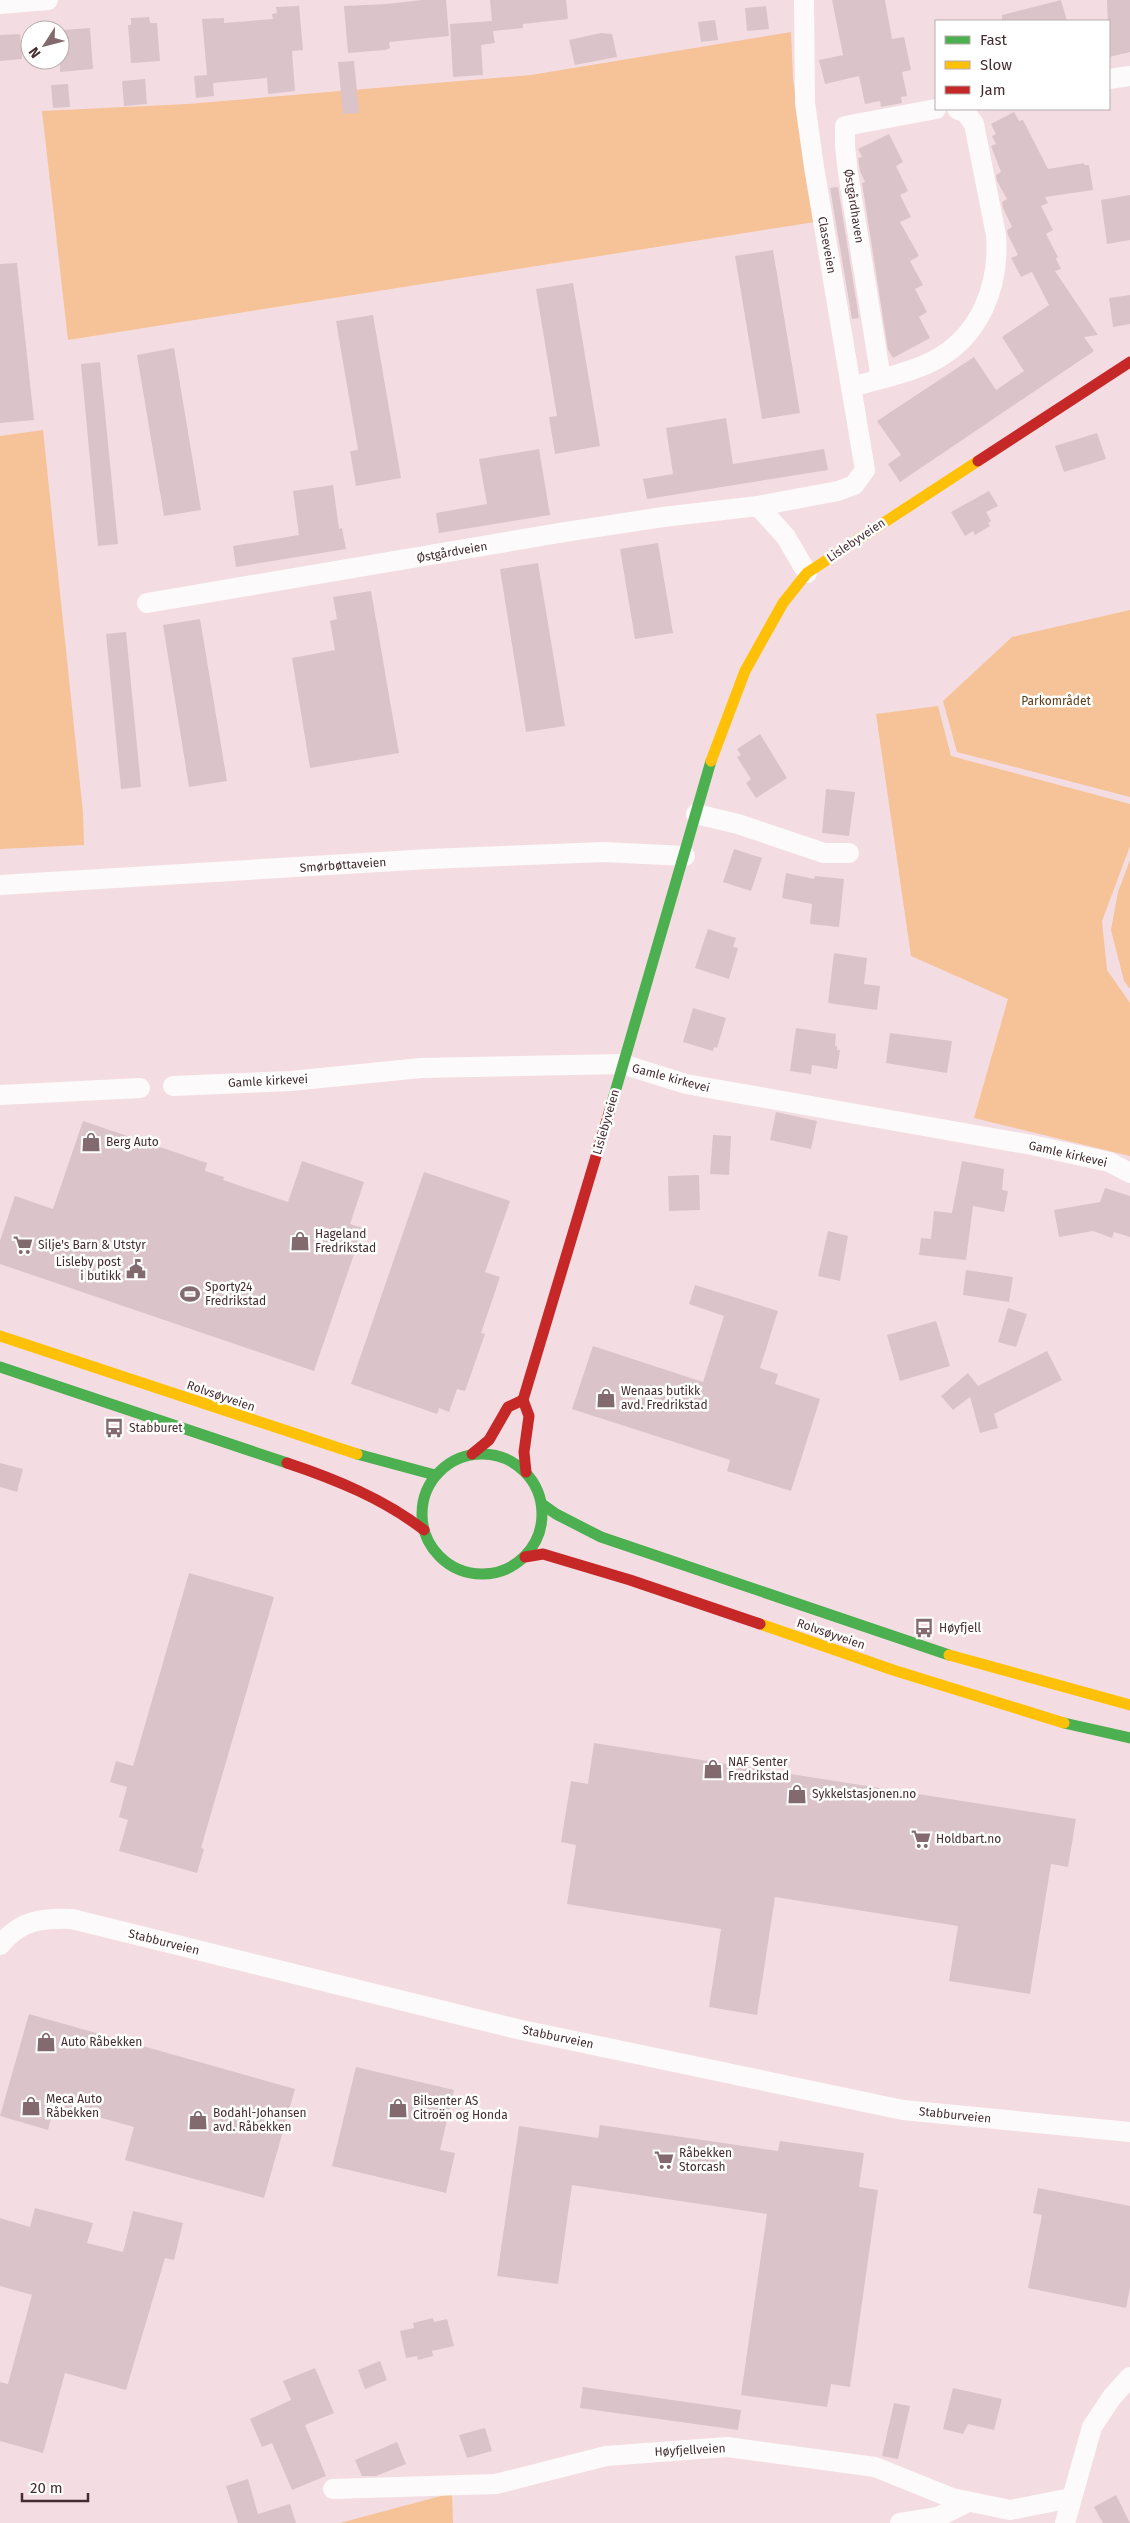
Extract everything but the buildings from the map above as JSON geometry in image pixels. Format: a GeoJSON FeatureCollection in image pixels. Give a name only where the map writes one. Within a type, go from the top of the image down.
{"type":"FeatureCollection","features":[{"type":"Feature","properties":{"kind":"main road","name":"Lislebyveien"},"geometry":{"type":"LineString","coordinates":[[526,1472],[524,1452],[529,1416],[523,1400],[722,728],[749,660],[772,618],[806,572],[1130,362]]}},
{"type":"Feature","properties":{"kind":"main road","name":"Rolvsøyveien"},"geometry":{"type":"LineString","coordinates":[[0,1336],[335,1448],[436,1475]]}},
{"type":"Feature","properties":{"kind":"main road"},"geometry":{"type":"LineString","coordinates":[[0,1367],[326,1476],[401,1512],[424,1530],[434,1550],[454,1568],[477,1574],[504,1570],[524,1557],[537,1540],[541,1528],[542,1504],[536,1487],[526,1472],[500,1456],[472,1454]]}},
{"type":"Feature","properties":{"kind":"main road"},"geometry":{"type":"LineString","coordinates":[[424,1530],[424,1499],[436,1475],[453,1461],[472,1454],[489,1440],[508,1407],[523,1400]]}},
{"type":"Feature","properties":{"kind":"main road","name":"Rolvsøyveien"},"geometry":{"type":"LineString","coordinates":[[542,1504],[556,1514],[601,1538],[920,1646],[1056,1688],[1130,1705]]}},
{"type":"Feature","properties":{"kind":"main road","name":"Rolvsøyveien"},"geometry":{"type":"LineString","coordinates":[[524,1557],[543,1554],[630,1580],[893,1670],[1048,1719],[1130,1738]]}},
{"type":"Feature","properties":{"kind":"street"},"geometry":{"type":"LineString","coordinates":[[0,4],[48,0]]}},
{"type":"Feature","properties":{"kind":"street","name":"Claseveien"},"geometry":{"type":"LineString","coordinates":[[804,0],[805,103],[865,470],[854,485]]}},
{"type":"Feature","properties":{"kind":"street"},"geometry":{"type":"LineString","coordinates":[[1110,79],[1130,76]]}},
{"type":"Feature","properties":{"kind":"street","name":"Østgårdhaven"},"geometry":{"type":"LineString","coordinates":[[880,379],[844,146],[845,126],[935,109]]}},
{"type":"Feature","properties":{"kind":"street"},"geometry":{"type":"LineString","coordinates":[[852,387],[931,362],[959,344],[982,311],[994,285],[998,252],[996,234],[980,146],[974,124],[964,110]]}},
{"type":"Feature","properties":{"kind":"street","name":"Østgårdveien"},"geometry":{"type":"LineString","coordinates":[[147,604],[565,532],[663,517],[758,506],[838,491],[854,485]]}},
{"type":"Feature","properties":{"kind":"street"},"geometry":{"type":"LineString","coordinates":[[758,506],[786,537],[806,572]]}},
{"type":"Feature","properties":{"kind":"street"},"geometry":{"type":"LineString","coordinates":[[696,814],[738,824],[824,853],[849,853]]}},
{"type":"Feature","properties":{"kind":"street","name":"Smørbøttaveien"},"geometry":{"type":"LineString","coordinates":[[0,884],[604,852],[685,856]]}},
{"type":"Feature","properties":{"kind":"street","name":"Gamle kirkevei"},"geometry":{"type":"LineString","coordinates":[[173,1086],[291,1081],[421,1068],[622,1064],[686,1084],[1032,1146],[1109,1162],[1130,1173]]}},
{"type":"Feature","properties":{"kind":"street"},"geometry":{"type":"LineString","coordinates":[[0,1095],[140,1088]]}},
{"type":"Feature","properties":{"kind":"street","name":"Stabburveien"},"geometry":{"type":"LineString","coordinates":[[0,1945],[12,1931],[30,1922],[49,1918],[72,1918],[517,2029],[903,2110],[1130,2132]]}},
{"type":"Feature","properties":{"kind":"street"},"geometry":{"type":"LineString","coordinates":[[1065,2523],[1092,2427],[1112,2396],[1130,2377]]}},
{"type":"Feature","properties":{"kind":"street","name":"Høyfjellveien"},"geometry":{"type":"LineString","coordinates":[[332,2489],[496,2484],[606,2456],[727,2447],[875,2467],[952,2498],[1010,2510],[1071,2498]]}},
{"type":"Feature","properties":{"kind":"street"},"geometry":{"type":"LineString","coordinates":[[900,2523],[938,2517],[968,2502]]}},
{"type":"Feature","properties":{"kind":"green space"},"geometry":{"type":"Polygon","coordinates":[[[791,32],[793,79],[815,222],[68,340],[42,111],[187,104],[531,75],[791,32]]]}},
{"type":"Feature","properties":{"kind":"green space"},"geometry":{"type":"Polygon","coordinates":[[[43,430],[83,813],[84,845],[0,849],[0,436],[43,430]]]}},
{"type":"Feature","properties":{"kind":"green space","name":"Parkområdet"},"geometry":{"type":"Polygon","coordinates":[[[1130,610],[1130,797],[957,752],[943,701],[1012,637],[1130,610]]]}},
{"type":"Feature","properties":{"kind":"green space"},"geometry":{"type":"Polygon","coordinates":[[[938,706],[951,756],[1130,804],[1130,846],[1102,921],[1107,970],[1130,1003],[1130,1156],[974,1118],[1008,999],[911,956],[876,714],[938,706]]]}},
{"type":"Feature","properties":{"kind":"green space"},"geometry":{"type":"Polygon","coordinates":[[[1130,860],[1130,989],[1124,981],[1111,930],[1118,892],[1130,860]]]}},
{"type":"Feature","properties":{"kind":"green space"},"geometry":{"type":"Polygon","coordinates":[[[452,2493],[453,2523],[340,2523],[452,2493]]]}},
{"type":"Feature","properties":{"kind":"traffic: fast"},"geometry":{"type":"LineString","coordinates":[[609,1113],[711,761]]}},
{"type":"Feature","properties":{"kind":"traffic: fast"},"geometry":{"type":"LineString","coordinates":[[0,1367],[287,1463]]}},
{"type":"Feature","properties":{"kind":"traffic: fast"},"geometry":{"type":"LineString","coordinates":[[357,1454],[435,1475]]}},
{"type":"Feature","properties":{"kind":"traffic: fast"},"geometry":{"type":"LineString","coordinates":[[482,1454],[494,1455],[505,1459],[515,1464],[524,1472],[532,1481],[537,1491],[541,1502],[542,1514],[541,1526],[537,1537],[532,1547],[524,1556],[515,1564],[505,1569],[494,1573],[482,1574],[470,1573],[459,1569],[449,1564],[440,1556],[432,1547],[427,1537],[423,1526],[422,1514],[423,1502],[427,1491],[432,1481],[440,1472],[449,1464],[459,1459],[470,1455],[482,1454]]}},
{"type":"Feature","properties":{"kind":"traffic: fast"},"geometry":{"type":"LineString","coordinates":[[542,1504],[556,1514],[601,1537],[949,1655]]}},
{"type":"Feature","properties":{"kind":"traffic: fast"},"geometry":{"type":"LineString","coordinates":[[1064,1723],[1130,1738]]}},
{"type":"Feature","properties":{"kind":"traffic: slow"},"geometry":{"type":"LineString","coordinates":[[711,761],[745,671],[783,603],[807,573],[978,461]]}},
{"type":"Feature","properties":{"kind":"traffic: slow"},"geometry":{"type":"LineString","coordinates":[[0,1336],[357,1454]]}},
{"type":"Feature","properties":{"kind":"traffic: slow"},"geometry":{"type":"LineString","coordinates":[[760,1624],[893,1670],[1064,1723]]}},
{"type":"Feature","properties":{"kind":"traffic: slow"},"geometry":{"type":"LineString","coordinates":[[949,1655],[1130,1705]]}},
{"type":"Feature","properties":{"kind":"traffic: jam"},"geometry":{"type":"LineString","coordinates":[[978,461],[1130,362]]}},
{"type":"Feature","properties":{"kind":"traffic: jam"},"geometry":{"type":"LineString","coordinates":[[526,1472],[524,1452],[529,1416],[523,1400],[609,1113]]}},
{"type":"Feature","properties":{"kind":"traffic: jam"},"geometry":{"type":"LineString","coordinates":[[472,1454],[489,1440],[508,1407],[523,1400]]}},
{"type":"Feature","properties":{"kind":"traffic: jam"},"geometry":{"type":"LineString","coordinates":[[287,1463],[376,1499],[424,1530]]}},
{"type":"Feature","properties":{"kind":"traffic: jam"},"geometry":{"type":"LineString","coordinates":[[525,1557],[543,1554],[630,1580],[760,1624]]}},
{"type":"Feature","properties":{"kind":"place","name":"Berg Auto"},"geometry":{"type":"Point","coordinates":[91,1142]}},
{"type":"Feature","properties":{"kind":"place","name":"Hageland Fredrikstad"},"geometry":{"type":"Point","coordinates":[300,1241]}},
{"type":"Feature","properties":{"kind":"place","name":"Silje's Barn & Utstyr"},"geometry":{"type":"Point","coordinates":[23,1245]}},
{"type":"Feature","properties":{"kind":"place","name":"Lisleby post i butikk"},"geometry":{"type":"Point","coordinates":[136,1269]}},
{"type":"Feature","properties":{"kind":"place","name":"Sporty24 Fredrikstad"},"geometry":{"type":"Point","coordinates":[190,1294]}},
{"type":"Feature","properties":{"kind":"place","name":"Wenaas butikk avd. Fredrikstad"},"geometry":{"type":"Point","coordinates":[606,1398]}},
{"type":"Feature","properties":{"kind":"place","name":"Stabburet"},"geometry":{"type":"Point","coordinates":[114,1428]}},
{"type":"Feature","properties":{"kind":"place","name":"Høyfjell"},"geometry":{"type":"Point","coordinates":[924,1628]}},
{"type":"Feature","properties":{"kind":"place","name":"NAF Senter Fredrikstad"},"geometry":{"type":"Point","coordinates":[713,1769]}},
{"type":"Feature","properties":{"kind":"place","name":"Sykkelstasjonen.no"},"geometry":{"type":"Point","coordinates":[797,1794]}},
{"type":"Feature","properties":{"kind":"place","name":"Holdbart.no"},"geometry":{"type":"Point","coordinates":[921,1839]}},
{"type":"Feature","properties":{"kind":"place","name":"Auto Råbekken"},"geometry":{"type":"Point","coordinates":[46,2042]}},
{"type":"Feature","properties":{"kind":"place","name":"Meca Auto Råbekken"},"geometry":{"type":"Point","coordinates":[31,2106]}},
{"type":"Feature","properties":{"kind":"place","name":"Bilsenter AS Citroën og Honda"},"geometry":{"type":"Point","coordinates":[398,2108]}},
{"type":"Feature","properties":{"kind":"place","name":"Bodahl-Johansen avd. Råbekken"},"geometry":{"type":"Point","coordinates":[198,2120]}},
{"type":"Feature","properties":{"kind":"place","name":"Råbekken Storcash"},"geometry":{"type":"Point","coordinates":[664,2160]}}]}
